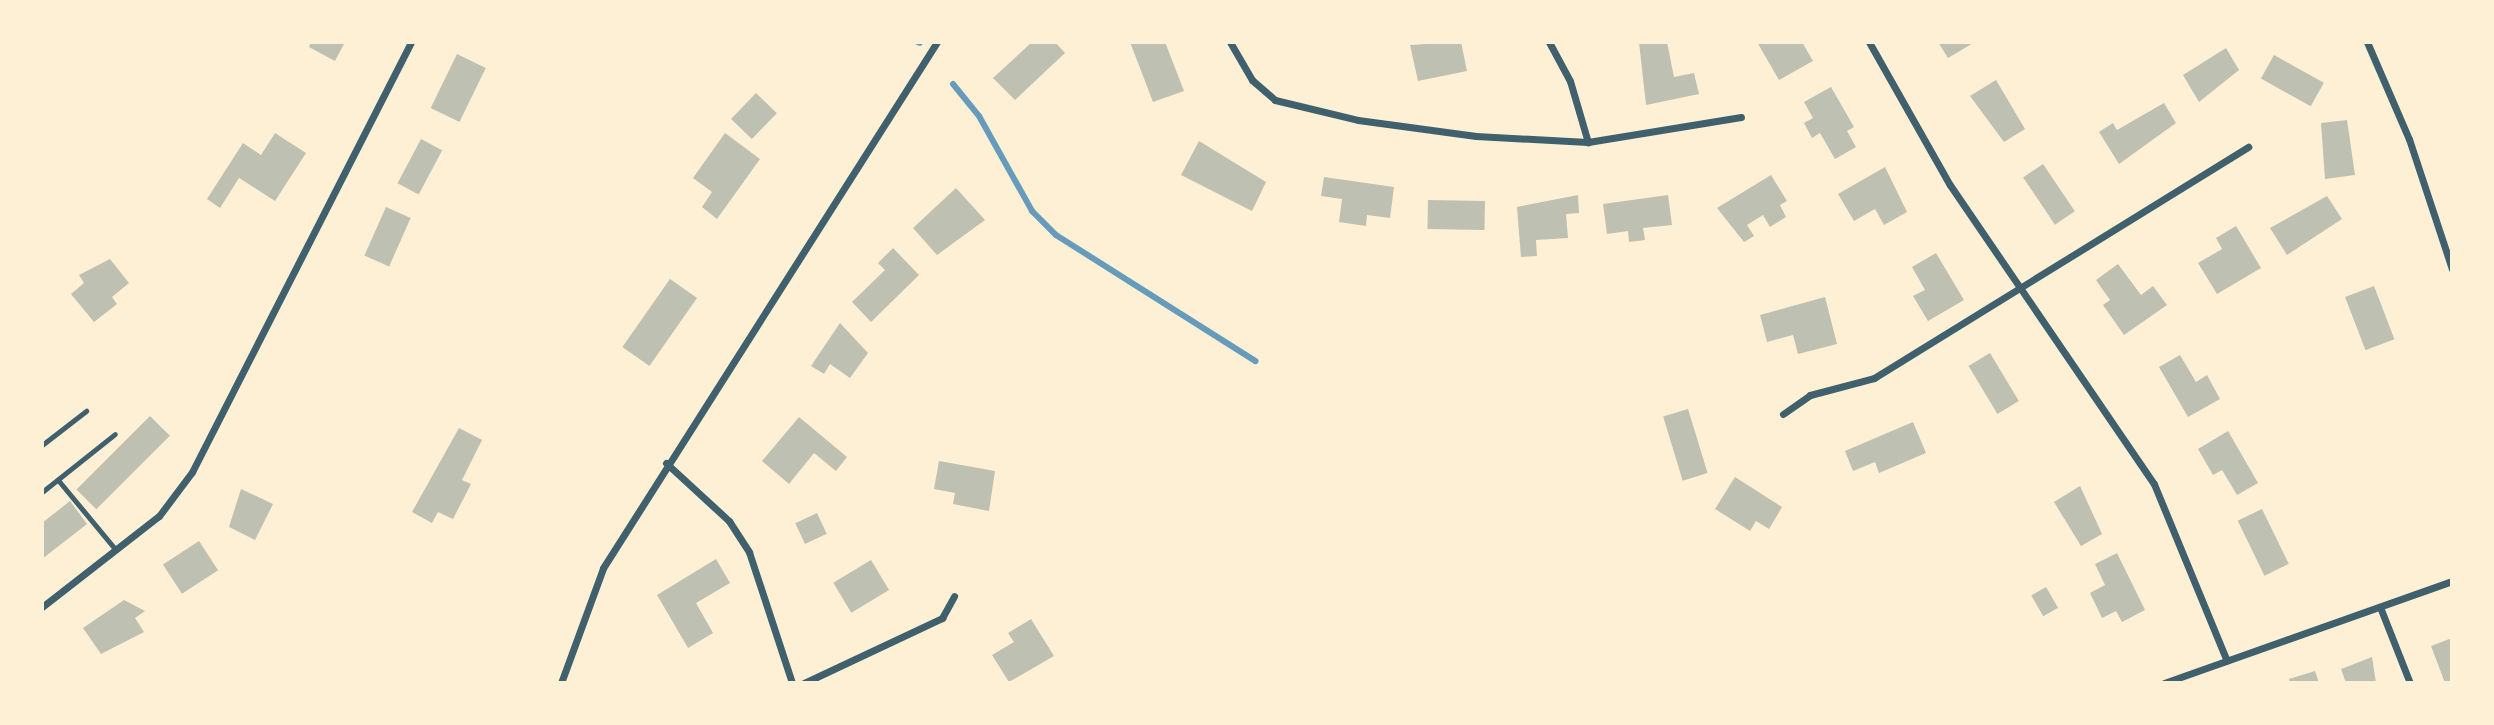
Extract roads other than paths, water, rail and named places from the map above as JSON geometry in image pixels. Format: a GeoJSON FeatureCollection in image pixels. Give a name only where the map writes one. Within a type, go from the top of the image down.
{"type":"FeatureCollection","features":[{"type":"Feature","properties":{"kind":"street"},"geometry":{"type":"LineString","coordinates":[[42,607],[159,516],[192,472],[411,42]]}},
{"type":"Feature","properties":{"kind":"street"},"geometry":{"type":"LineString","coordinates":[[561,683],[601,571],[666,463],[937,42]]}},
{"type":"Feature","properties":{"kind":"street"},"geometry":{"type":"LineString","coordinates":[[1230,42],[1252,80],[1290,106],[1476,136],[1588,142],[1741,117]]}},
{"type":"Feature","properties":{"kind":"street"},"geometry":{"type":"LineString","coordinates":[[1549,42],[1570,81],[1588,142]]}},
{"type":"Feature","properties":{"kind":"street"},"geometry":{"type":"LineString","coordinates":[[1869,42],[1950,185],[2154,484],[2227,661]]}},
{"type":"Feature","properties":{"kind":"street"},"geometry":{"type":"LineString","coordinates":[[2367,42],[2452,269]]}},
{"type":"Feature","properties":{"kind":"street"},"geometry":{"type":"LineString","coordinates":[[1783,414],[1810,395],[1874,378],[2248,147]]}},
{"type":"Feature","properties":{"kind":"street"},"geometry":{"type":"LineString","coordinates":[[666,463],[729,521],[749,552],[792,683]]}},
{"type":"Feature","properties":{"kind":"street"},"geometry":{"type":"LineString","coordinates":[[2164,683],[2452,581]]}},
{"type":"Feature","properties":{"kind":"street"},"geometry":{"type":"LineString","coordinates":[[804,683],[942,618],[954,596]]}},
{"type":"Feature","properties":{"kind":"street"},"geometry":{"type":"LineString","coordinates":[[2380,607],[2410,683]]}},
{"type":"Feature","properties":{"kind":"lane"},"geometry":{"type":"LineString","coordinates":[[42,445],[86,411]]}},
{"type":"Feature","properties":{"kind":"lane"},"geometry":{"type":"LineString","coordinates":[[42,492],[114,435]]}},
{"type":"Feature","properties":{"kind":"lane"},"geometry":{"type":"LineString","coordinates":[[58,480],[116,551]]}},
{"type":"Feature","properties":{"kind":"waterway"},"geometry":{"type":"LineString","coordinates":[[953,84],[979,116],[1032,211],[1056,235],[1255,361]]}}]}
